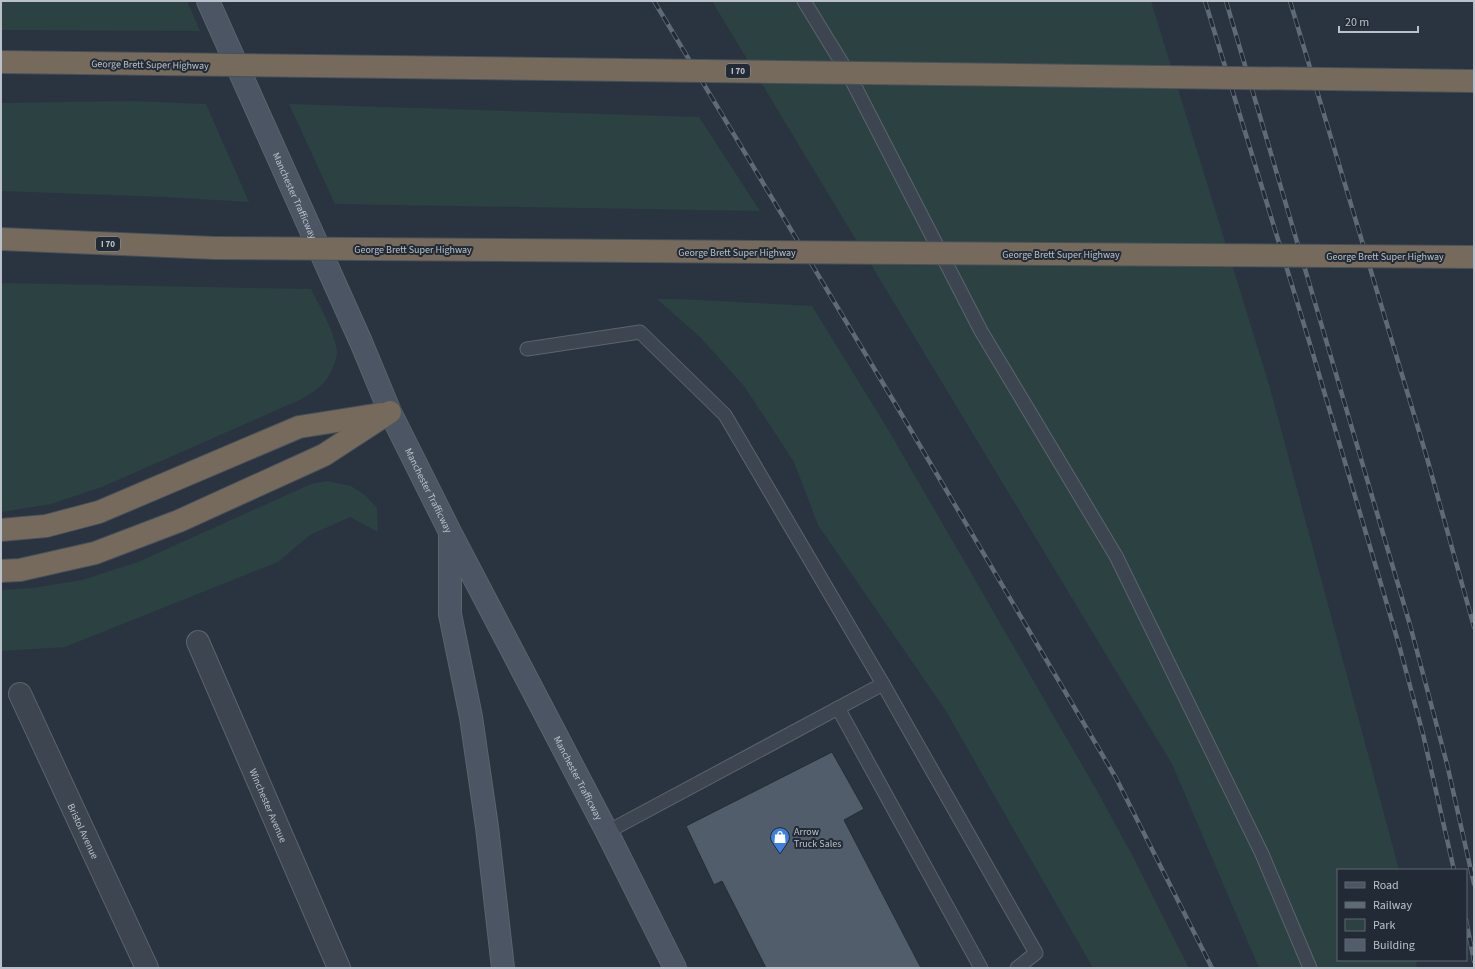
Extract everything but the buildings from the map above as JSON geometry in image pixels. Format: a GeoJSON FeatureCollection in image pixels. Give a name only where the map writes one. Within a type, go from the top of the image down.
{"type":"FeatureCollection","features":[{"type":"Feature","properties":{"kind":"highway","name":"George Brett Super Highway"},"geometry":{"type":"LineString","coordinates":[[1,62],[1474,81]]}},
{"type":"Feature","properties":{"kind":"highway","name":"George Brett Super Highway"},"geometry":{"type":"LineString","coordinates":[[1,239],[215,248],[1474,257]]}},
{"type":"Feature","properties":{"kind":"highway"},"geometry":{"type":"LineString","coordinates":[[1,530],[46,526],[99,512],[299,427],[390,412]]}},
{"type":"Feature","properties":{"kind":"highway"},"geometry":{"type":"LineString","coordinates":[[1,571],[20,570],[95,554],[179,521],[324,455],[390,412]]}},
{"type":"Feature","properties":{"kind":"main road","name":"Manchester Trafficway"},"geometry":{"type":"LineString","coordinates":[[208,1],[361,342],[390,412],[450,532],[607,832],[675,968]]}},
{"type":"Feature","properties":{"kind":"main road"},"geometry":{"type":"LineString","coordinates":[[450,532],[450,614],[471,717],[487,827],[504,968]]}},
{"type":"Feature","properties":{"kind":"street","name":"Winchester Avenue"},"geometry":{"type":"LineString","coordinates":[[198,642],[339,968]]}},
{"type":"Feature","properties":{"kind":"street","name":"Bristol Avenue"},"geometry":{"type":"LineString","coordinates":[[20,694],[147,968]]}},
{"type":"Feature","properties":{"kind":"lane"},"geometry":{"type":"LineString","coordinates":[[804,1],[848,73],[981,332],[1116,556],[1262,854],[1310,968]]}},
{"type":"Feature","properties":{"kind":"lane"},"geometry":{"type":"LineString","coordinates":[[527,349],[640,332],[725,414],[883,684],[1036,953],[1017,968]]}},
{"type":"Feature","properties":{"kind":"lane"},"geometry":{"type":"LineString","coordinates":[[607,832],[883,684]]}},
{"type":"Feature","properties":{"kind":"lane"},"geometry":{"type":"LineString","coordinates":[[838,708],[981,968]]}},
{"type":"Feature","properties":{"kind":"green space"},"geometry":{"type":"Polygon","coordinates":[[[1,1],[187,1],[200,31],[1,30],[1,1]]]}},
{"type":"Feature","properties":{"kind":"green space"},"geometry":{"type":"Polygon","coordinates":[[[712,1],[1151,1],[1270,388],[1399,869],[1337,869],[1337,961],[1416,961],[1417,968],[1259,968],[1172,764],[712,1]]]}},
{"type":"Feature","properties":{"kind":"green space"},"geometry":{"type":"Polygon","coordinates":[[[134,101],[206,104],[249,202],[165,197],[1,191],[1,103],[134,101]]]}},
{"type":"Feature","properties":{"kind":"green space"},"geometry":{"type":"Polygon","coordinates":[[[289,104],[699,117],[760,211],[335,204],[289,104]]]}},
{"type":"Feature","properties":{"kind":"green space"},"geometry":{"type":"Polygon","coordinates":[[[1,283],[311,289],[327,320],[336,344],[336,359],[330,374],[324,383],[302,399],[102,487],[51,504],[1,512],[1,283]]]}},
{"type":"Feature","properties":{"kind":"green space"},"geometry":{"type":"Polygon","coordinates":[[[657,299],[812,306],[889,431],[1096,789],[1132,855],[1189,968],[1093,968],[946,711],[818,525],[794,462],[744,386],[701,338],[657,299]]]}},
{"type":"Feature","properties":{"kind":"green space"},"geometry":{"type":"Polygon","coordinates":[[[328,481],[351,486],[366,496],[377,508],[378,532],[350,517],[310,535],[278,562],[65,647],[1,651],[1,590],[33,588],[82,580],[138,562],[311,484],[328,481]]]}},
{"type":"Feature","properties":{"kind":"railway"},"geometry":{"type":"LineString","coordinates":[[654,1],[896,405],[1116,778],[1212,968]]}},
{"type":"Feature","properties":{"kind":"railway"},"geometry":{"type":"LineString","coordinates":[[1205,1],[1313,354],[1399,645],[1423,734],[1454,869]]}},
{"type":"Feature","properties":{"kind":"railway"},"geometry":{"type":"LineString","coordinates":[[1226,1],[1410,625],[1447,764],[1474,884]]}},
{"type":"Feature","properties":{"kind":"railway"},"geometry":{"type":"LineString","coordinates":[[1290,1],[1427,458],[1474,627]]}},
{"type":"Feature","properties":{"kind":"railway"},"geometry":{"type":"LineString","coordinates":[[1467,925],[1474,961]]}},
{"type":"Feature","properties":{"kind":"place","name":"Arrow Truck Sales"},"geometry":{"type":"Point","coordinates":[780,854]}}]}
